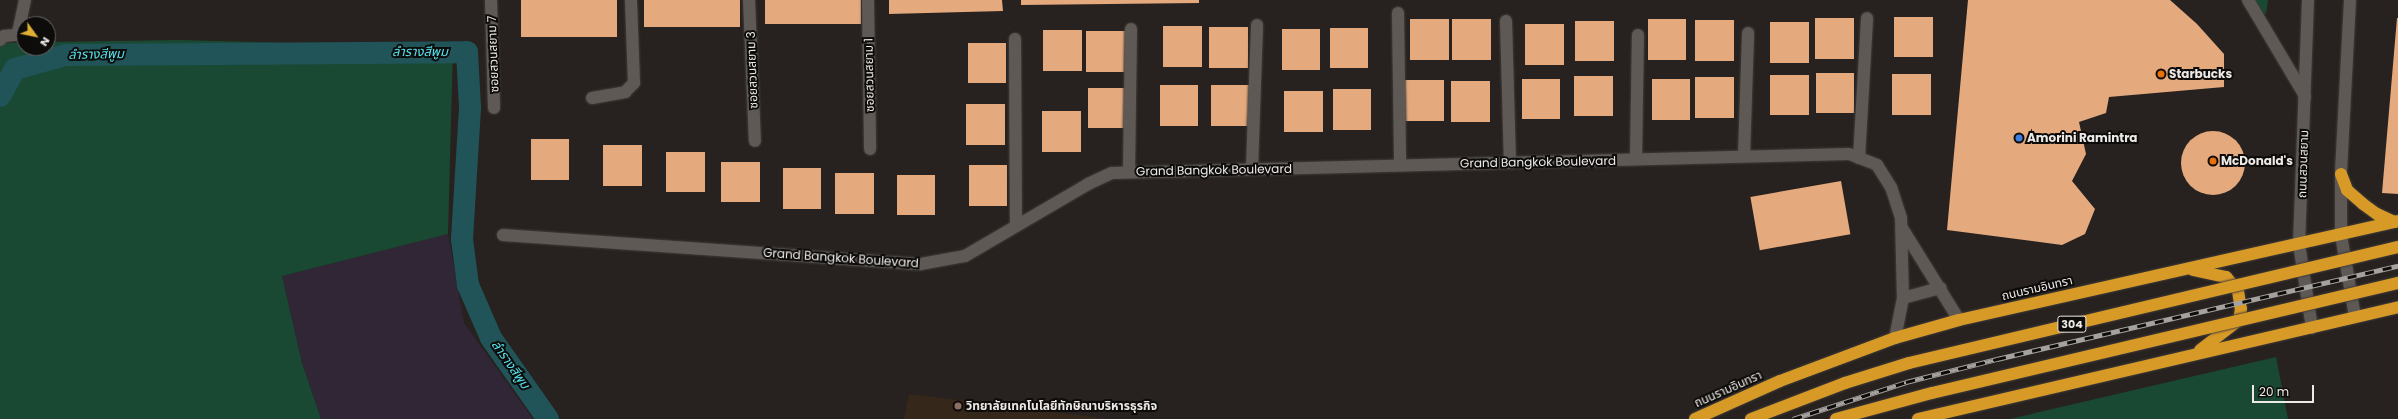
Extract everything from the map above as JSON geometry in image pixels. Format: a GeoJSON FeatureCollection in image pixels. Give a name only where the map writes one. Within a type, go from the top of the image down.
{"type":"FeatureCollection","features":[{"type":"Feature","properties":{"kind":"highway"},"geometry":{"type":"LineString","coordinates":[[2341,174],[2347,190],[2363,204],[2377,214],[2396,222]]}},
{"type":"Feature","properties":{"kind":"highway","name":"ถนนรามอินทรา"},"geometry":{"type":"LineString","coordinates":[[1695,419],[1780,381],[1895,338],[1959,320],[2396,222]]}},
{"type":"Feature","properties":{"kind":"highway","name":"304"},"geometry":{"type":"LineString","coordinates":[[1751,419],[1845,383],[1909,363],[2398,247]]}},
{"type":"Feature","properties":{"kind":"highway"},"geometry":{"type":"LineString","coordinates":[[2181,269],[2209,272],[2226,277],[2238,291],[2241,309],[2239,320],[2195,354]]}},
{"type":"Feature","properties":{"kind":"highway"},"geometry":{"type":"LineString","coordinates":[[1836,419],[1932,393],[2398,283]]}},
{"type":"Feature","properties":{"kind":"highway"},"geometry":{"type":"LineString","coordinates":[[1918,419],[2398,307]]}},
{"type":"Feature","properties":{"kind":"street"},"geometry":{"type":"LineString","coordinates":[[0,40],[4,36],[18,33],[25,0]]}},
{"type":"Feature","properties":{"kind":"street","name":"ซอยสวนสยาม 7"},"geometry":{"type":"LineString","coordinates":[[491,0],[494,108]]}},
{"type":"Feature","properties":{"kind":"street"},"geometry":{"type":"LineString","coordinates":[[592,98],[625,92],[634,83],[631,0]]}},
{"type":"Feature","properties":{"kind":"street","name":"ซอยสวนสยาม 3"},"geometry":{"type":"LineString","coordinates":[[749,0],[755,141]]}},
{"type":"Feature","properties":{"kind":"street","name":"ซอยสวนสยาม 1"},"geometry":{"type":"LineString","coordinates":[[868,0],[870,149]]}},
{"type":"Feature","properties":{"kind":"street"},"geometry":{"type":"LineString","coordinates":[[2248,0],[2305,96]]}},
{"type":"Feature","properties":{"kind":"street","name":"ถนนสวนสยาม"},"geometry":{"type":"LineString","coordinates":[[2308,0],[2299,244],[2312,328]]}},
{"type":"Feature","properties":{"kind":"street"},"geometry":{"type":"LineString","coordinates":[[2350,0],[2341,174],[2341,235],[2354,317]]}},
{"type":"Feature","properties":{"kind":"street"},"geometry":{"type":"LineString","coordinates":[[1398,13],[1400,165]]}},
{"type":"Feature","properties":{"kind":"street"},"geometry":{"type":"LineString","coordinates":[[1859,158],[1867,18]]}},
{"type":"Feature","properties":{"kind":"street"},"geometry":{"type":"LineString","coordinates":[[1506,21],[1510,162]]}},
{"type":"Feature","properties":{"kind":"street"},"geometry":{"type":"LineString","coordinates":[[1252,169],[1257,26]]}},
{"type":"Feature","properties":{"kind":"street"},"geometry":{"type":"LineString","coordinates":[[1129,172],[1131,29]]}},
{"type":"Feature","properties":{"kind":"street"},"geometry":{"type":"LineString","coordinates":[[1744,156],[1748,33]]}},
{"type":"Feature","properties":{"kind":"street"},"geometry":{"type":"LineString","coordinates":[[1636,159],[1638,35]]}},
{"type":"Feature","properties":{"kind":"street"},"geometry":{"type":"LineString","coordinates":[[1015,39],[1016,226]]}},
{"type":"Feature","properties":{"kind":"street","name":"Grand Bangkok Boulevard"},"geometry":{"type":"LineString","coordinates":[[503,235],[921,264],[965,256],[1088,184],[1112,173],[1849,154],[1877,165],[1891,187],[1901,218],[1902,228],[1900,261],[1903,298],[1895,338]]}},
{"type":"Feature","properties":{"kind":"street","name":"Grand Bangkok Boulevard"},"geometry":{"type":"LineString","coordinates":[[1902,228],[1941,288],[1959,320]]}},
{"type":"Feature","properties":{"kind":"street"},"geometry":{"type":"LineString","coordinates":[[1903,298],[1941,288]]}},
{"type":"Feature","properties":{"kind":"shaded area"},"geometry":{"type":"Polygon","coordinates":[[[448,234],[464,323],[533,419],[321,419],[302,363],[282,276],[448,234]]]}},
{"type":"Feature","properties":{"kind":"shaded area","name":"วิทยาลัยเทคโนโลยีทักษิณาบริหารธุรกิจ"},"geometry":{"type":"Polygon","coordinates":[[[909,394],[1110,419],[904,419],[909,394]]]}},
{"type":"Feature","properties":{"kind":"green space"},"geometry":{"type":"Polygon","coordinates":[[[2254,0],[2268,0],[2266,14],[2261,13],[2254,0]]]}},
{"type":"Feature","properties":{"kind":"green space"},"geometry":{"type":"Polygon","coordinates":[[[179,40],[453,47],[448,234],[282,276],[302,363],[321,419],[0,419],[0,43],[16,43],[16,56],[56,56],[56,42],[179,40]]]}},
{"type":"Feature","properties":{"kind":"green space"},"geometry":{"type":"Polygon","coordinates":[[[2276,357],[2288,419],[2010,419],[2276,357]]]}},
{"type":"Feature","properties":{"kind":"building"},"geometry":{"type":"Polygon","coordinates":[[[521,0],[617,0],[617,37],[521,37],[521,0]]]}},
{"type":"Feature","properties":{"kind":"building"},"geometry":{"type":"Polygon","coordinates":[[[644,0],[740,0],[740,27],[644,27],[644,0]]]}},
{"type":"Feature","properties":{"kind":"building"},"geometry":{"type":"Polygon","coordinates":[[[765,0],[861,0],[861,24],[765,24],[765,0]]]}},
{"type":"Feature","properties":{"kind":"building"},"geometry":{"type":"Polygon","coordinates":[[[889,0],[1002,0],[1003,11],[889,14],[889,0]]]}},
{"type":"Feature","properties":{"kind":"building"},"geometry":{"type":"Polygon","coordinates":[[[1021,0],[1199,0],[1199,3],[1021,5],[1021,0]]]}},
{"type":"Feature","properties":{"kind":"building","name":"Amorini Ramintra"},"geometry":{"type":"Polygon","coordinates":[[[1968,0],[2170,0],[2197,24],[2224,54],[2224,87],[2109,97],[2106,113],[2079,122],[2086,154],[2072,181],[2095,209],[2085,234],[2062,245],[1947,230],[1968,0]]]}},
{"type":"Feature","properties":{"kind":"building"},"geometry":{"type":"Polygon","coordinates":[[[1894,17],[1933,17],[1933,57],[1894,57],[1894,17]]]}},
{"type":"Feature","properties":{"kind":"building"},"geometry":{"type":"Polygon","coordinates":[[[1815,18],[1854,18],[1854,59],[1815,59],[1815,18]]]}},
{"type":"Feature","properties":{"kind":"building"},"geometry":{"type":"Polygon","coordinates":[[[2398,18],[2398,194],[2382,193],[2398,18]]]}},
{"type":"Feature","properties":{"kind":"building"},"geometry":{"type":"Polygon","coordinates":[[[1410,19],[1449,19],[1449,60],[1410,60],[1410,19]]]}},
{"type":"Feature","properties":{"kind":"building"},"geometry":{"type":"Polygon","coordinates":[[[1452,19],[1491,19],[1491,60],[1452,60],[1452,19]]]}},
{"type":"Feature","properties":{"kind":"building"},"geometry":{"type":"Polygon","coordinates":[[[1648,19],[1686,19],[1686,60],[1648,60],[1648,19]]]}},
{"type":"Feature","properties":{"kind":"building"},"geometry":{"type":"Polygon","coordinates":[[[1695,20],[1734,20],[1734,61],[1695,61],[1695,20]]]}},
{"type":"Feature","properties":{"kind":"building"},"geometry":{"type":"Polygon","coordinates":[[[1575,21],[1614,21],[1614,61],[1575,61],[1575,21]]]}},
{"type":"Feature","properties":{"kind":"building"},"geometry":{"type":"Polygon","coordinates":[[[1770,22],[1809,22],[1809,63],[1770,63],[1770,22]]]}},
{"type":"Feature","properties":{"kind":"building"},"geometry":{"type":"Polygon","coordinates":[[[1525,24],[1564,24],[1564,65],[1525,65],[1525,24]]]}},
{"type":"Feature","properties":{"kind":"building"},"geometry":{"type":"Polygon","coordinates":[[[1163,26],[1202,26],[1202,67],[1163,67],[1163,26]]]}},
{"type":"Feature","properties":{"kind":"building"},"geometry":{"type":"Polygon","coordinates":[[[1209,27],[1248,27],[1248,68],[1209,68],[1209,27]]]}},
{"type":"Feature","properties":{"kind":"building"},"geometry":{"type":"Polygon","coordinates":[[[1330,28],[1368,28],[1368,68],[1330,68],[1330,28]]]}},
{"type":"Feature","properties":{"kind":"building"},"geometry":{"type":"Polygon","coordinates":[[[1282,29],[1320,29],[1320,70],[1282,70],[1282,29]]]}},
{"type":"Feature","properties":{"kind":"building"},"geometry":{"type":"Polygon","coordinates":[[[1043,30],[1082,30],[1082,71],[1043,71],[1043,30]]]}},
{"type":"Feature","properties":{"kind":"building"},"geometry":{"type":"Polygon","coordinates":[[[1086,31],[1125,31],[1125,72],[1086,72],[1086,31]]]}},
{"type":"Feature","properties":{"kind":"building"},"geometry":{"type":"Polygon","coordinates":[[[968,43],[1006,43],[1006,83],[968,83],[968,43]]]}},
{"type":"Feature","properties":{"kind":"building"},"geometry":{"type":"Polygon","coordinates":[[[1816,73],[1854,73],[1854,113],[1816,113],[1816,73]]]}},
{"type":"Feature","properties":{"kind":"building"},"geometry":{"type":"Polygon","coordinates":[[[1892,74],[1931,74],[1931,115],[1892,115],[1892,74]]]}},
{"type":"Feature","properties":{"kind":"building"},"geometry":{"type":"Polygon","coordinates":[[[1770,75],[1809,75],[1809,115],[1770,115],[1770,75]]]}},
{"type":"Feature","properties":{"kind":"building"},"geometry":{"type":"Polygon","coordinates":[[[1574,76],[1613,76],[1613,116],[1574,116],[1574,76]]]}},
{"type":"Feature","properties":{"kind":"building"},"geometry":{"type":"Polygon","coordinates":[[[1695,77],[1734,77],[1734,118],[1695,118],[1695,77]]]}},
{"type":"Feature","properties":{"kind":"building"},"geometry":{"type":"Polygon","coordinates":[[[1522,79],[1560,79],[1560,119],[1522,119],[1522,79]]]}},
{"type":"Feature","properties":{"kind":"building"},"geometry":{"type":"Polygon","coordinates":[[[1652,79],[1690,79],[1690,120],[1652,120],[1652,79]]]}},
{"type":"Feature","properties":{"kind":"building"},"geometry":{"type":"Polygon","coordinates":[[[1405,80],[1444,80],[1444,121],[1405,121],[1405,80]]]}},
{"type":"Feature","properties":{"kind":"building"},"geometry":{"type":"Polygon","coordinates":[[[1451,81],[1490,81],[1490,122],[1451,122],[1451,81]]]}},
{"type":"Feature","properties":{"kind":"building"},"geometry":{"type":"Polygon","coordinates":[[[1160,85],[1198,85],[1198,126],[1160,126],[1160,85]]]}},
{"type":"Feature","properties":{"kind":"building"},"geometry":{"type":"Polygon","coordinates":[[[1211,85],[1250,85],[1250,126],[1211,126],[1211,85]]]}},
{"type":"Feature","properties":{"kind":"building"},"geometry":{"type":"Polygon","coordinates":[[[1088,88],[1127,88],[1127,128],[1088,128],[1088,88]]]}},
{"type":"Feature","properties":{"kind":"building"},"geometry":{"type":"Polygon","coordinates":[[[1333,89],[1371,89],[1371,130],[1333,130],[1333,89]]]}},
{"type":"Feature","properties":{"kind":"building"},"geometry":{"type":"Polygon","coordinates":[[[1284,91],[1323,91],[1323,132],[1284,132],[1284,91]]]}},
{"type":"Feature","properties":{"kind":"building"},"geometry":{"type":"Polygon","coordinates":[[[966,104],[1005,104],[1005,145],[966,145],[966,104]]]}},
{"type":"Feature","properties":{"kind":"building"},"geometry":{"type":"Polygon","coordinates":[[[1042,111],[1081,111],[1081,152],[1042,152],[1042,111]]]}},
{"type":"Feature","properties":{"kind":"building","name":"McDonald's"},"geometry":{"type":"Polygon","coordinates":[[[2207,131],[2219,131],[2236,140],[2243,151],[2245,163],[2243,175],[2236,186],[2219,195],[2207,195],[2195,190],[2186,181],[2181,169],[2181,157],[2186,145],[2195,136],[2207,131]]]}},
{"type":"Feature","properties":{"kind":"building"},"geometry":{"type":"Polygon","coordinates":[[[531,139],[569,139],[569,180],[531,180],[531,139]]]}},
{"type":"Feature","properties":{"kind":"building"},"geometry":{"type":"Polygon","coordinates":[[[603,145],[642,145],[642,186],[603,186],[603,145]]]}},
{"type":"Feature","properties":{"kind":"building"},"geometry":{"type":"Polygon","coordinates":[[[666,152],[705,152],[705,192],[666,192],[666,152]]]}},
{"type":"Feature","properties":{"kind":"building"},"geometry":{"type":"Polygon","coordinates":[[[721,162],[760,162],[760,202],[721,202],[721,162]]]}},
{"type":"Feature","properties":{"kind":"building"},"geometry":{"type":"Polygon","coordinates":[[[969,165],[1007,165],[1007,206],[969,206],[969,165]]]}},
{"type":"Feature","properties":{"kind":"building"},"geometry":{"type":"Polygon","coordinates":[[[783,168],[821,168],[821,209],[783,209],[783,168]]]}},
{"type":"Feature","properties":{"kind":"building"},"geometry":{"type":"Polygon","coordinates":[[[835,173],[874,173],[874,214],[835,214],[835,173]]]}},
{"type":"Feature","properties":{"kind":"building"},"geometry":{"type":"Polygon","coordinates":[[[897,175],[935,175],[935,215],[897,215],[897,175]]]}},
{"type":"Feature","properties":{"kind":"building"},"geometry":{"type":"Polygon","coordinates":[[[1841,181],[1850,234],[1760,250],[1750,197],[1841,181]]]}},
{"type":"Feature","properties":{"kind":"waterway","name":"ลำรางสีพูม"},"geometry":{"type":"LineString","coordinates":[[0,96],[15,69],[66,55],[467,52],[470,108],[462,239],[468,285],[491,338],[548,419]]}},
{"type":"Feature","properties":{"kind":"railway"},"geometry":{"type":"LineString","coordinates":[[1793,419],[1906,382],[1997,359],[2398,266]]}},
{"type":"Feature","properties":{"kind":"place","name":"Starbucks"},"geometry":{"type":"Point","coordinates":[2161,74]}},
{"type":"Feature","properties":{"kind":"place","name":"Amorini Ramintra"},"geometry":{"type":"Point","coordinates":[2019,138]}},
{"type":"Feature","properties":{"kind":"place","name":"McDonald's"},"geometry":{"type":"Point","coordinates":[2213,161]}},
{"type":"Feature","properties":{"kind":"place","name":"วิทยาลัยเทคโนโลยีทักษิณาบริหารธุรกิจ"},"geometry":{"type":"Point","coordinates":[958,406]}}]}
